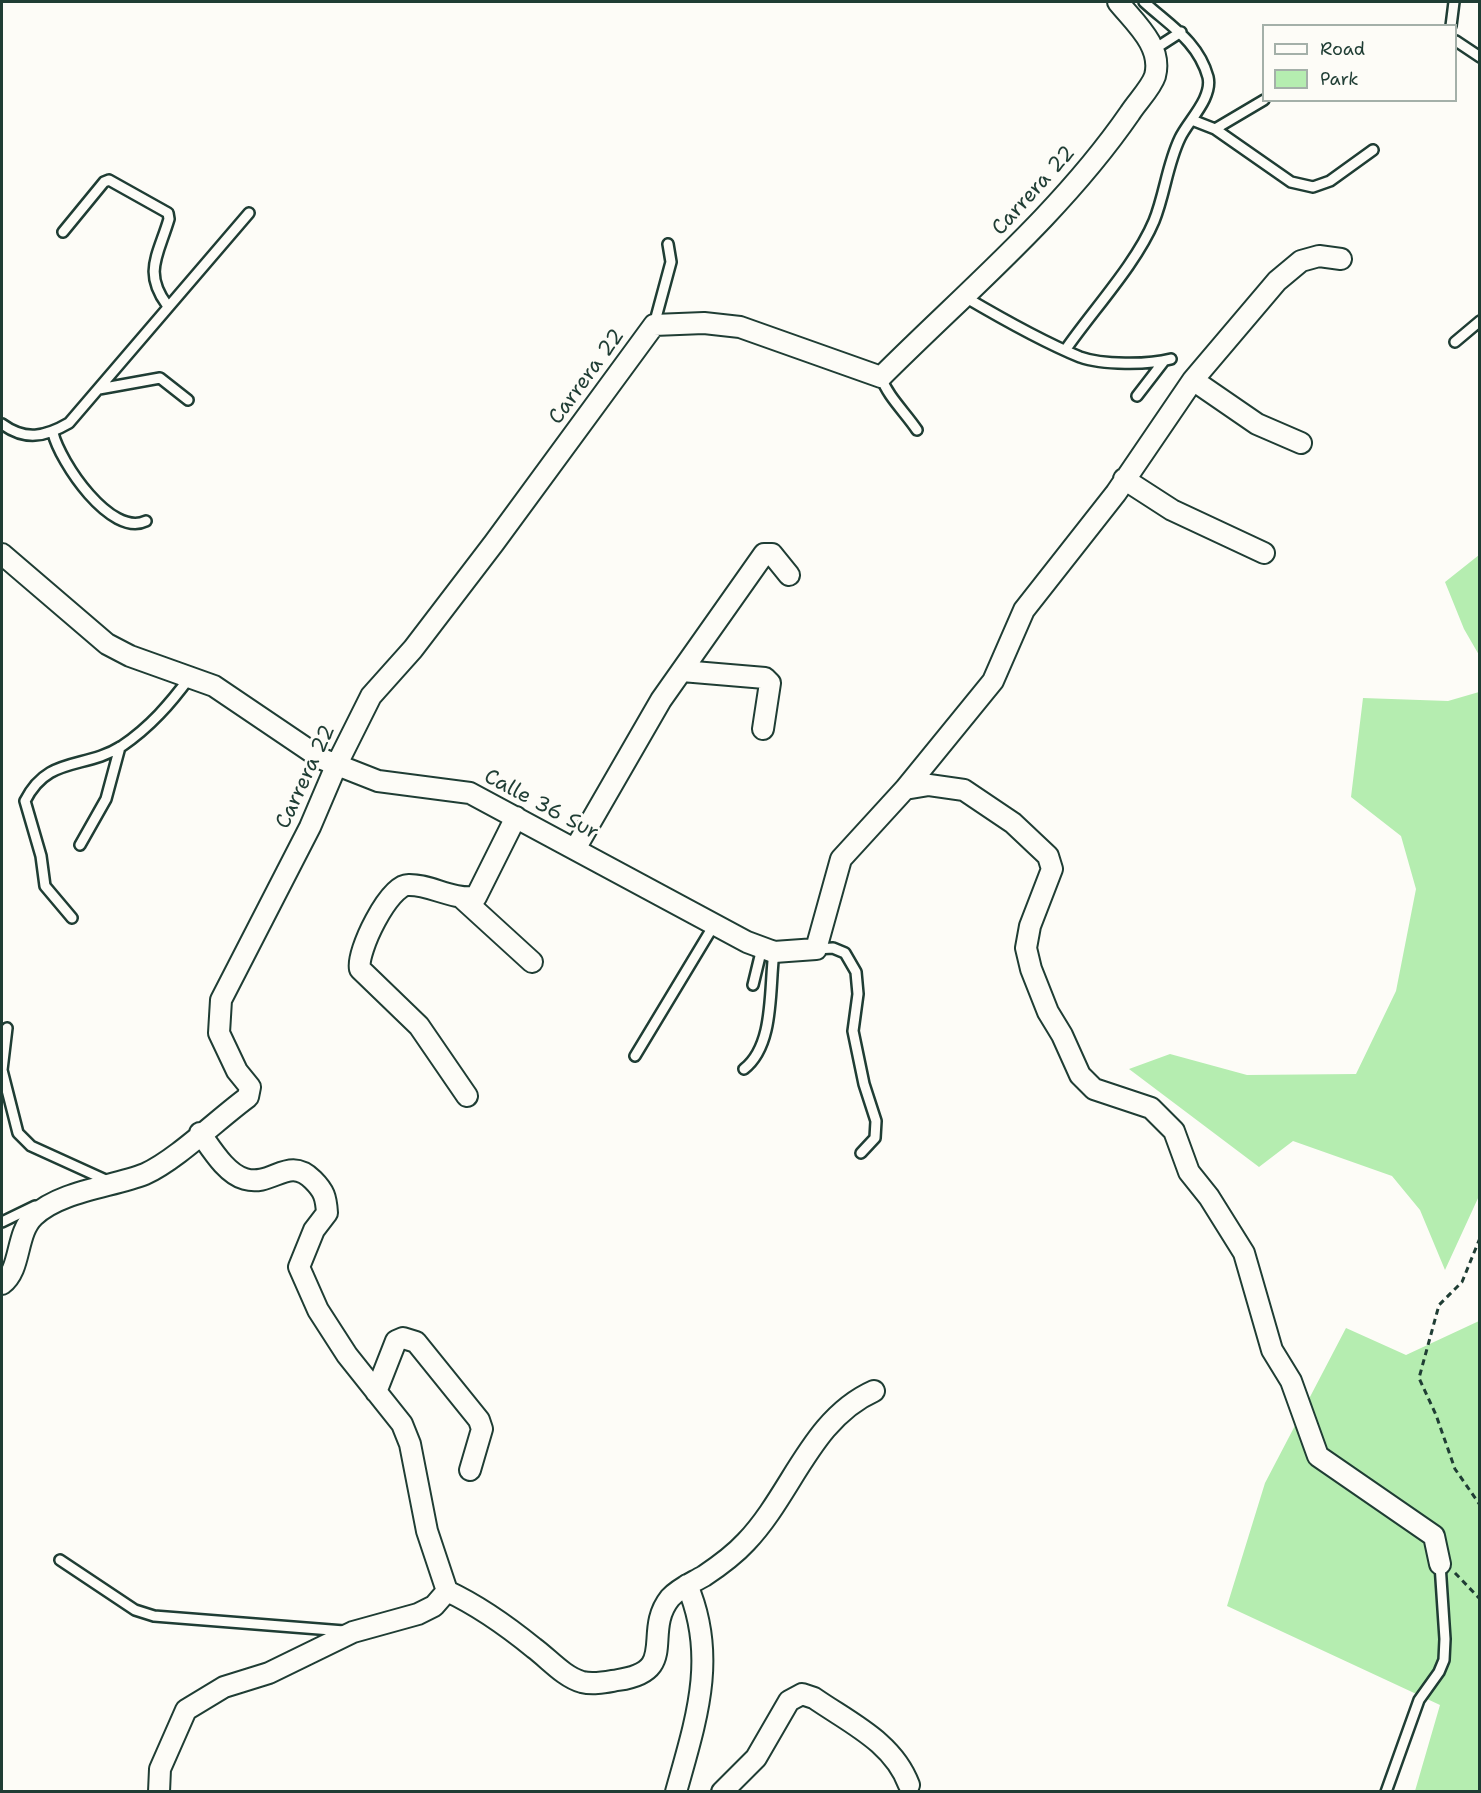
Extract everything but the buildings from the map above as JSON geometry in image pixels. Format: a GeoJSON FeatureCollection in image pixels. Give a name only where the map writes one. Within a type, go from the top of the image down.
{"type":"FeatureCollection","features":[{"type":"Feature","properties":{"kind":"street"},"geometry":{"type":"LineString","coordinates":[[1118,2],[1145,34],[1153,50]]}},
{"type":"Feature","properties":{"kind":"street","name":"Carrera 22"},"geometry":{"type":"LineString","coordinates":[[200,1133],[248,1097],[250,1087],[237,1071],[219,1033],[221,1000],[310,827],[336,766],[371,696],[413,649],[454,596],[654,325],[704,323],[740,327],[881,377],[1016,248],[1109,144],[1155,77],[1156,63],[1153,50]]}},
{"type":"Feature","properties":{"kind":"street"},"geometry":{"type":"LineString","coordinates":[[816,949],[842,859],[904,789],[993,681],[1024,610],[1116,494],[1193,380],[1277,282],[1301,261],[1320,256],[1341,259]]}},
{"type":"Feature","properties":{"kind":"street"},"geometry":{"type":"LineString","coordinates":[[1193,380],[1257,424],[1301,443]]}},
{"type":"Feature","properties":{"kind":"street"},"geometry":{"type":"LineString","coordinates":[[1124,479],[1172,510],[1263,553]]}},
{"type":"Feature","properties":{"kind":"street","name":"Calle 36 Sur"},"geometry":{"type":"LineString","coordinates":[[2,554],[107,644],[130,656],[214,686],[336,766],[378,781],[470,793],[714,925],[768,950],[816,949]]}},
{"type":"Feature","properties":{"kind":"street"},"geometry":{"type":"LineString","coordinates":[[575,849],[661,700],[764,554],[772,554],[789,575]]}},
{"type":"Feature","properties":{"kind":"street"},"geometry":{"type":"LineString","coordinates":[[682,670],[765,678],[770,683],[763,729]]}},
{"type":"Feature","properties":{"kind":"street"},"geometry":{"type":"LineString","coordinates":[[904,789],[929,785],[964,789],[1013,823],[1048,856],[1052,869],[1030,926],[1026,948],[1031,969],[1048,1012],[1062,1035],[1080,1075],[1094,1089],[1151,1108],[1174,1131],[1189,1172],[1209,1197],[1244,1253],[1272,1350],[1291,1381],[1318,1456],[1434,1536],[1440,1564]]}},
{"type":"Feature","properties":{"kind":"street"},"geometry":{"type":"LineString","coordinates":[[467,1096],[419,1026],[360,969],[358,961],[367,934],[399,887],[408,884],[463,899],[476,897],[481,892],[516,817]]}},
{"type":"Feature","properties":{"kind":"street"},"geometry":{"type":"LineString","coordinates":[[463,899],[532,962]]}},
{"type":"Feature","properties":{"kind":"street"},"geometry":{"type":"LineString","coordinates":[[2,1284],[10,1278],[21,1232],[35,1215],[105,1180],[146,1173],[177,1153],[200,1133],[223,1164],[244,1179],[270,1178],[288,1169],[304,1171],[325,1192],[327,1213],[314,1230],[299,1267],[318,1310],[347,1355],[402,1424],[410,1444],[427,1531],[447,1591],[470,1602],[508,1627],[573,1679],[592,1684],[633,1678],[649,1669],[655,1657],[664,1608],[674,1594],[716,1568],[745,1544],[771,1512],[830,1421],[852,1402],[873,1391]]}},
{"type":"Feature","properties":{"kind":"street"},"geometry":{"type":"LineString","coordinates":[[376,1392],[396,1341],[403,1338],[416,1342],[479,1420],[482,1429],[470,1470]]}},
{"type":"Feature","properties":{"kind":"street"},"geometry":{"type":"LineString","coordinates":[[676,1791],[691,1737],[704,1667],[700,1621],[687,1585]]}},
{"type":"Feature","properties":{"kind":"street"},"geometry":{"type":"LineString","coordinates":[[159,1791],[160,1769],[186,1710],[224,1687],[270,1673],[353,1632],[418,1614],[434,1606],[447,1591]]}},
{"type":"Feature","properties":{"kind":"street"},"geometry":{"type":"LineString","coordinates":[[722,1791],[756,1758],[789,1701],[802,1694],[814,1698],[882,1744],[901,1766],[909,1785]]}},
{"type":"Feature","properties":{"kind":"lane"},"geometry":{"type":"LineString","coordinates":[[1066,349],[1144,241],[1155,219],[1175,150],[1203,101],[1209,79],[1197,50],[1181,32],[1144,2]]}},
{"type":"Feature","properties":{"kind":"lane"},"geometry":{"type":"LineString","coordinates":[[1451,24],[1454,2]]}},
{"type":"Feature","properties":{"kind":"lane"},"geometry":{"type":"LineString","coordinates":[[1153,50],[1181,32]]}},
{"type":"Feature","properties":{"kind":"lane"},"geometry":{"type":"LineString","coordinates":[[1457,42],[1479,57]]}},
{"type":"Feature","properties":{"kind":"lane"},"geometry":{"type":"LineString","coordinates":[[1215,129],[1262,101]]}},
{"type":"Feature","properties":{"kind":"lane"},"geometry":{"type":"LineString","coordinates":[[1192,120],[1215,129],[1292,182],[1313,187],[1330,182],[1373,150]]}},
{"type":"Feature","properties":{"kind":"lane"},"geometry":{"type":"LineString","coordinates":[[63,232],[104,182],[109,180],[168,213],[169,219],[152,275],[156,290],[167,305]]}},
{"type":"Feature","properties":{"kind":"lane"},"geometry":{"type":"LineString","coordinates":[[2,424],[13,432],[33,437],[53,433],[69,423],[167,305],[249,213]]}},
{"type":"Feature","properties":{"kind":"lane"},"geometry":{"type":"LineString","coordinates":[[654,325],[671,262],[669,244]]}},
{"type":"Feature","properties":{"kind":"lane"},"geometry":{"type":"LineString","coordinates":[[964,296],[1081,357],[1130,363],[1168,360],[1137,396]]}},
{"type":"Feature","properties":{"kind":"lane"},"geometry":{"type":"LineString","coordinates":[[1455,342],[1479,321]]}},
{"type":"Feature","properties":{"kind":"lane"},"geometry":{"type":"LineString","coordinates":[[881,377],[886,392],[903,408],[917,430]]}},
{"type":"Feature","properties":{"kind":"lane"},"geometry":{"type":"LineString","coordinates":[[99,389],[160,378],[188,400]]}},
{"type":"Feature","properties":{"kind":"lane"},"geometry":{"type":"LineString","coordinates":[[53,433],[57,449],[68,470],[95,502],[128,523],[138,525],[146,521]]}},
{"type":"Feature","properties":{"kind":"lane"},"geometry":{"type":"LineString","coordinates":[[72,918],[45,886],[41,856],[25,801],[34,783],[59,767],[91,760],[120,747],[164,712],[190,676]]}},
{"type":"Feature","properties":{"kind":"lane"},"geometry":{"type":"LineString","coordinates":[[80,845],[106,799],[120,747]]}},
{"type":"Feature","properties":{"kind":"lane"},"geometry":{"type":"LineString","coordinates":[[635,1056],[714,925]]}},
{"type":"Feature","properties":{"kind":"lane"},"geometry":{"type":"LineString","coordinates":[[816,949],[833,948],[845,953],[856,972],[858,994],[853,1031],[864,1084],[876,1121],[875,1138],[861,1153]]}},
{"type":"Feature","properties":{"kind":"lane"},"geometry":{"type":"LineString","coordinates":[[753,984],[768,950]]}},
{"type":"Feature","properties":{"kind":"lane"},"geometry":{"type":"LineString","coordinates":[[744,1069],[758,1054],[765,1031],[768,950]]}},
{"type":"Feature","properties":{"kind":"lane"},"geometry":{"type":"LineString","coordinates":[[7,1028],[2,1070],[18,1133],[31,1146],[105,1180]]}},
{"type":"Feature","properties":{"kind":"lane"},"geometry":{"type":"LineString","coordinates":[[2,1222],[105,1180]]}},
{"type":"Feature","properties":{"kind":"lane"},"geometry":{"type":"LineString","coordinates":[[60,1560],[135,1610],[154,1616],[353,1632]]}},
{"type":"Feature","properties":{"kind":"lane"},"geometry":{"type":"LineString","coordinates":[[1386,1791],[1419,1700],[1439,1672],[1444,1660],[1445,1639],[1440,1564]]}},
{"type":"Feature","properties":{"kind":"path"},"geometry":{"type":"LineString","coordinates":[[1479,1238],[1462,1282],[1439,1305],[1419,1378],[1436,1414],[1455,1469],[1479,1505]]}},
{"type":"Feature","properties":{"kind":"path"},"geometry":{"type":"LineString","coordinates":[[1440,1564],[1458,1575],[1479,1599]]}},
{"type":"Feature","properties":{"kind":"green space"},"geometry":{"type":"Polygon","coordinates":[[[1479,555],[1480,655],[1464,629],[1445,582],[1479,555]]]}},
{"type":"Feature","properties":{"kind":"green space"},"geometry":{"type":"Polygon","coordinates":[[[1479,692],[1479,1196],[1445,1270],[1420,1210],[1392,1176],[1293,1141],[1259,1167],[1129,1069],[1170,1054],[1247,1075],[1356,1074],[1396,991],[1416,889],[1401,836],[1351,797],[1363,698],[1448,701],[1479,692]]]}},
{"type":"Feature","properties":{"kind":"green space"},"geometry":{"type":"Polygon","coordinates":[[[1479,1321],[1479,1791],[1415,1791],[1440,1705],[1227,1606],[1265,1483],[1346,1328],[1406,1355],[1479,1321]]]}}]}
